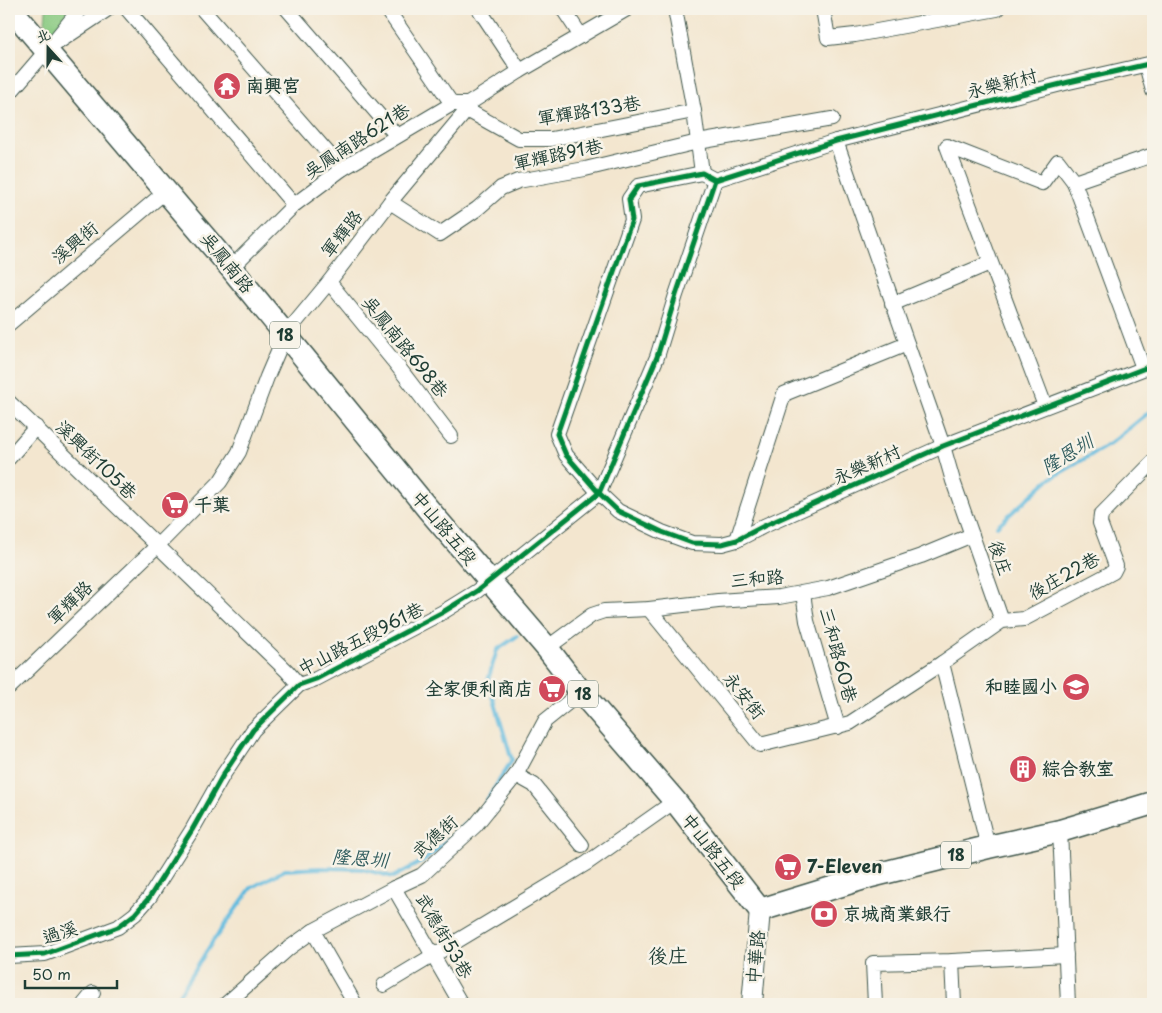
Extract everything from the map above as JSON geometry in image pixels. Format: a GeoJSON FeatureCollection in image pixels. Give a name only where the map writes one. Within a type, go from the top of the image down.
{"type":"FeatureCollection","features":[{"type":"Feature","properties":{"kind":"main road","name":"18"},"geometry":{"type":"LineString","coordinates":[[11,9],[46,51]]}},
{"type":"Feature","properties":{"kind":"main road","name":"吳鳳南路"},"geometry":{"type":"LineString","coordinates":[[46,51],[166,190],[404,479]]}},
{"type":"Feature","properties":{"kind":"main road","name":"中山路五段"},"geometry":{"type":"LineString","coordinates":[[404,479],[674,801],[760,910]]}},
{"type":"Feature","properties":{"kind":"main road","name":"18"},"geometry":{"type":"LineString","coordinates":[[760,910],[872,876],[1060,831],[1153,802]]}},
{"type":"Feature","properties":{"kind":"main road","name":"中華路"},"geometry":{"type":"LineString","coordinates":[[752,1004],[760,910]]}},
{"type":"Feature","properties":{"kind":"street"},"geometry":{"type":"LineString","coordinates":[[9,94],[80,9]]}},
{"type":"Feature","properties":{"kind":"street"},"geometry":{"type":"LineString","coordinates":[[46,51],[108,9]]}},
{"type":"Feature","properties":{"kind":"street"},"geometry":{"type":"LineString","coordinates":[[127,9],[294,205]]}},
{"type":"Feature","properties":{"kind":"street"},"geometry":{"type":"LineString","coordinates":[[202,9],[342,169]]}},
{"type":"Feature","properties":{"kind":"street"},"geometry":{"type":"LineString","coordinates":[[287,9],[397,136]]}},
{"type":"Feature","properties":{"kind":"street"},"geometry":{"type":"LineString","coordinates":[[387,9],[452,104],[468,107]]}},
{"type":"Feature","properties":{"kind":"street"},"geometry":{"type":"LineString","coordinates":[[479,9],[520,71]]}},
{"type":"Feature","properties":{"kind":"street"},"geometry":{"type":"LineString","coordinates":[[563,9],[581,36]]}},
{"type":"Feature","properties":{"kind":"street"},"geometry":{"type":"LineString","coordinates":[[489,582],[599,493],[657,357],[715,180],[702,173],[694,111],[675,9]]}},
{"type":"Feature","properties":{"kind":"street"},"geometry":{"type":"LineString","coordinates":[[823,9],[828,38],[855,35],[997,9]]}},
{"type":"Feature","properties":{"kind":"street","name":"軍輝路"},"geometry":{"type":"LineString","coordinates":[[9,688],[157,546],[220,482],[239,452],[285,335],[468,107],[520,71],[581,36],[618,11]]}},
{"type":"Feature","properties":{"kind":"street","name":"永樂新村"},"geometry":{"type":"LineString","coordinates":[[715,180],[836,141],[1069,82],[1149,64],[1153,91]]}},
{"type":"Feature","properties":{"kind":"street","name":"吳鳳南路621巷"},"geometry":{"type":"LineString","coordinates":[[231,268],[294,205],[342,169],[452,104]]}},
{"type":"Feature","properties":{"kind":"street","name":"軍輝路133巷"},"geometry":{"type":"LineString","coordinates":[[468,107],[519,139],[551,139],[694,111]]}},
{"type":"Feature","properties":{"kind":"street","name":"軍輝路91巷"},"geometry":{"type":"LineString","coordinates":[[390,202],[440,234],[478,209],[501,188],[518,181],[585,169],[698,142],[832,119]]}},
{"type":"Feature","properties":{"kind":"street"},"geometry":{"type":"LineString","coordinates":[[836,141],[943,446],[972,535]]}},
{"type":"Feature","properties":{"kind":"street","name":"永樂新村"},"geometry":{"type":"LineString","coordinates":[[702,173],[638,186],[629,199],[632,220],[556,434],[566,455],[599,493],[618,511],[662,532],[692,543],[722,544],[738,540],[764,526],[943,446],[1148,367],[1074,182],[1058,161],[1042,183],[947,146],[1045,406]]}},
{"type":"Feature","properties":{"kind":"street"},"geometry":{"type":"LineString","coordinates":[[1074,182],[1153,155]]}},
{"type":"Feature","properties":{"kind":"street","name":"溪興街"},"geometry":{"type":"LineString","coordinates":[[9,324],[166,190]]}},
{"type":"Feature","properties":{"kind":"street"},"geometry":{"type":"LineString","coordinates":[[892,304],[990,263]]}},
{"type":"Feature","properties":{"kind":"street","name":"吳鳳南路698巷"},"geometry":{"type":"LineString","coordinates":[[328,282],[396,364],[451,436]]}},
{"type":"Feature","properties":{"kind":"street"},"geometry":{"type":"LineString","coordinates":[[738,540],[784,394],[907,344]]}},
{"type":"Feature","properties":{"kind":"street","name":"溪興街105巷"},"geometry":{"type":"LineString","coordinates":[[9,402],[157,546]]}},
{"type":"Feature","properties":{"kind":"street"},"geometry":{"type":"LineString","coordinates":[[9,458],[36,427]]}},
{"type":"Feature","properties":{"kind":"street","name":"後庄22巷"},"geometry":{"type":"LineString","coordinates":[[838,727],[850,723],[1002,621],[1024,619],[1113,572],[1116,566],[1100,522],[1101,515],[1153,462]]}},
{"type":"Feature","properties":{"kind":"street","name":"三和路"},"geometry":{"type":"LineString","coordinates":[[547,648],[592,615],[604,611],[649,609],[718,601],[779,597],[828,588],[921,556],[972,535]]}},
{"type":"Feature","properties":{"kind":"street","name":"後庄"},"geometry":{"type":"LineString","coordinates":[[972,535],[1002,621]]}},
{"type":"Feature","properties":{"kind":"street"},"geometry":{"type":"LineString","coordinates":[[157,546],[287,670],[299,685]]}},
{"type":"Feature","properties":{"kind":"street","name":"中山路五段961巷"},"geometry":{"type":"LineString","coordinates":[[118,927],[135,914],[149,898],[223,775],[253,730],[299,685],[316,679],[443,612],[489,582]]}},
{"type":"Feature","properties":{"kind":"street","name":"三和路60巷"},"geometry":{"type":"LineString","coordinates":[[803,593],[807,621],[838,727]]}},
{"type":"Feature","properties":{"kind":"street","name":"永安街"},"geometry":{"type":"LineString","coordinates":[[649,609],[760,746],[838,727]]}},
{"type":"Feature","properties":{"kind":"street"},"geometry":{"type":"LineString","coordinates":[[942,663],[988,847]]}},
{"type":"Feature","properties":{"kind":"street","name":"武德街"},"geometry":{"type":"LineString","coordinates":[[226,1004],[289,948],[313,931],[422,875],[468,832],[516,775],[545,721],[581,692]]}},
{"type":"Feature","properties":{"kind":"street"},"geometry":{"type":"LineString","coordinates":[[516,775],[534,785],[582,845]]}},
{"type":"Feature","properties":{"kind":"street"},"geometry":{"type":"LineString","coordinates":[[384,985],[587,863],[674,801]]}},
{"type":"Feature","properties":{"kind":"street"},"geometry":{"type":"LineString","coordinates":[[1060,831],[1068,1004]]}},
{"type":"Feature","properties":{"kind":"street","name":"武德街53巷"},"geometry":{"type":"LineString","coordinates":[[394,888],[461,1004]]}},
{"type":"Feature","properties":{"kind":"street","name":"過溪"},"geometry":{"type":"LineString","coordinates":[[9,956],[45,954],[118,927]]}},
{"type":"Feature","properties":{"kind":"street"},"geometry":{"type":"LineString","coordinates":[[313,931],[355,1004]]}},
{"type":"Feature","properties":{"kind":"street"},"geometry":{"type":"LineString","coordinates":[[875,1004],[873,963],[952,961],[1066,954]]}},
{"type":"Feature","properties":{"kind":"street"},"geometry":{"type":"LineString","coordinates":[[952,961],[954,1004]]}},
{"type":"Feature","properties":{"kind":"street"},"geometry":{"type":"LineString","coordinates":[[84,1004],[93,993]]}},
{"type":"Feature","properties":{"kind":"green space"},"geometry":{"type":"Polygon","coordinates":[[[46,9],[105,9],[60,38],[45,22],[46,9]]]}},
{"type":"Feature","properties":{"kind":"waterway","name":"隆恩圳"},"geometry":{"type":"LineString","coordinates":[[997,526],[1048,480],[1110,444],[1153,409]]}},
{"type":"Feature","properties":{"kind":"waterway","name":"隆恩圳"},"geometry":{"type":"LineString","coordinates":[[485,803],[512,760],[488,680],[497,650],[517,636]]}},
{"type":"Feature","properties":{"kind":"waterway","name":"隆恩圳"},"geometry":{"type":"LineString","coordinates":[[173,1004],[213,941],[251,888],[285,870],[320,868],[362,869],[393,877],[425,860],[475,816]]}},
{"type":"Feature","properties":{"kind":"cycle path"},"geometry":{"type":"LineString","coordinates":[[1153,63],[1069,82],[836,141],[715,180],[702,173],[638,186],[629,199],[632,220],[557,434],[566,455],[599,493],[618,511],[662,532],[692,543],[722,544],[737,540],[764,526],[943,446],[1153,365]]}},
{"type":"Feature","properties":{"kind":"cycle path"},"geometry":{"type":"LineString","coordinates":[[9,956],[45,954],[118,927],[135,914],[149,898],[192,830],[223,775],[253,730],[299,685],[316,679],[443,612],[477,591],[599,493],[657,357],[715,180]]}},
{"type":"Feature","properties":{"kind":"place","name":"南興宮"},"geometry":{"type":"Point","coordinates":[227,86]}},
{"type":"Feature","properties":{"kind":"place","name":"千葉"},"geometry":{"type":"Point","coordinates":[175,505]}},
{"type":"Feature","properties":{"kind":"place","name":"和睦國小"},"geometry":{"type":"Point","coordinates":[1076,687]}},
{"type":"Feature","properties":{"kind":"place","name":"全家便利商店"},"geometry":{"type":"Point","coordinates":[552,689]}},
{"type":"Feature","properties":{"kind":"place","name":"綜合教室"},"geometry":{"type":"Point","coordinates":[1023,769]}},
{"type":"Feature","properties":{"kind":"place","name":"7-Eleven"},"geometry":{"type":"Point","coordinates":[788,867]}},
{"type":"Feature","properties":{"kind":"place","name":"京城商業銀行"},"geometry":{"type":"Point","coordinates":[824,914]}},
{"type":"Feature","properties":{"kind":"district","name":"後庄"},"geometry":{"type":"Point","coordinates":[668,956]}}]}
